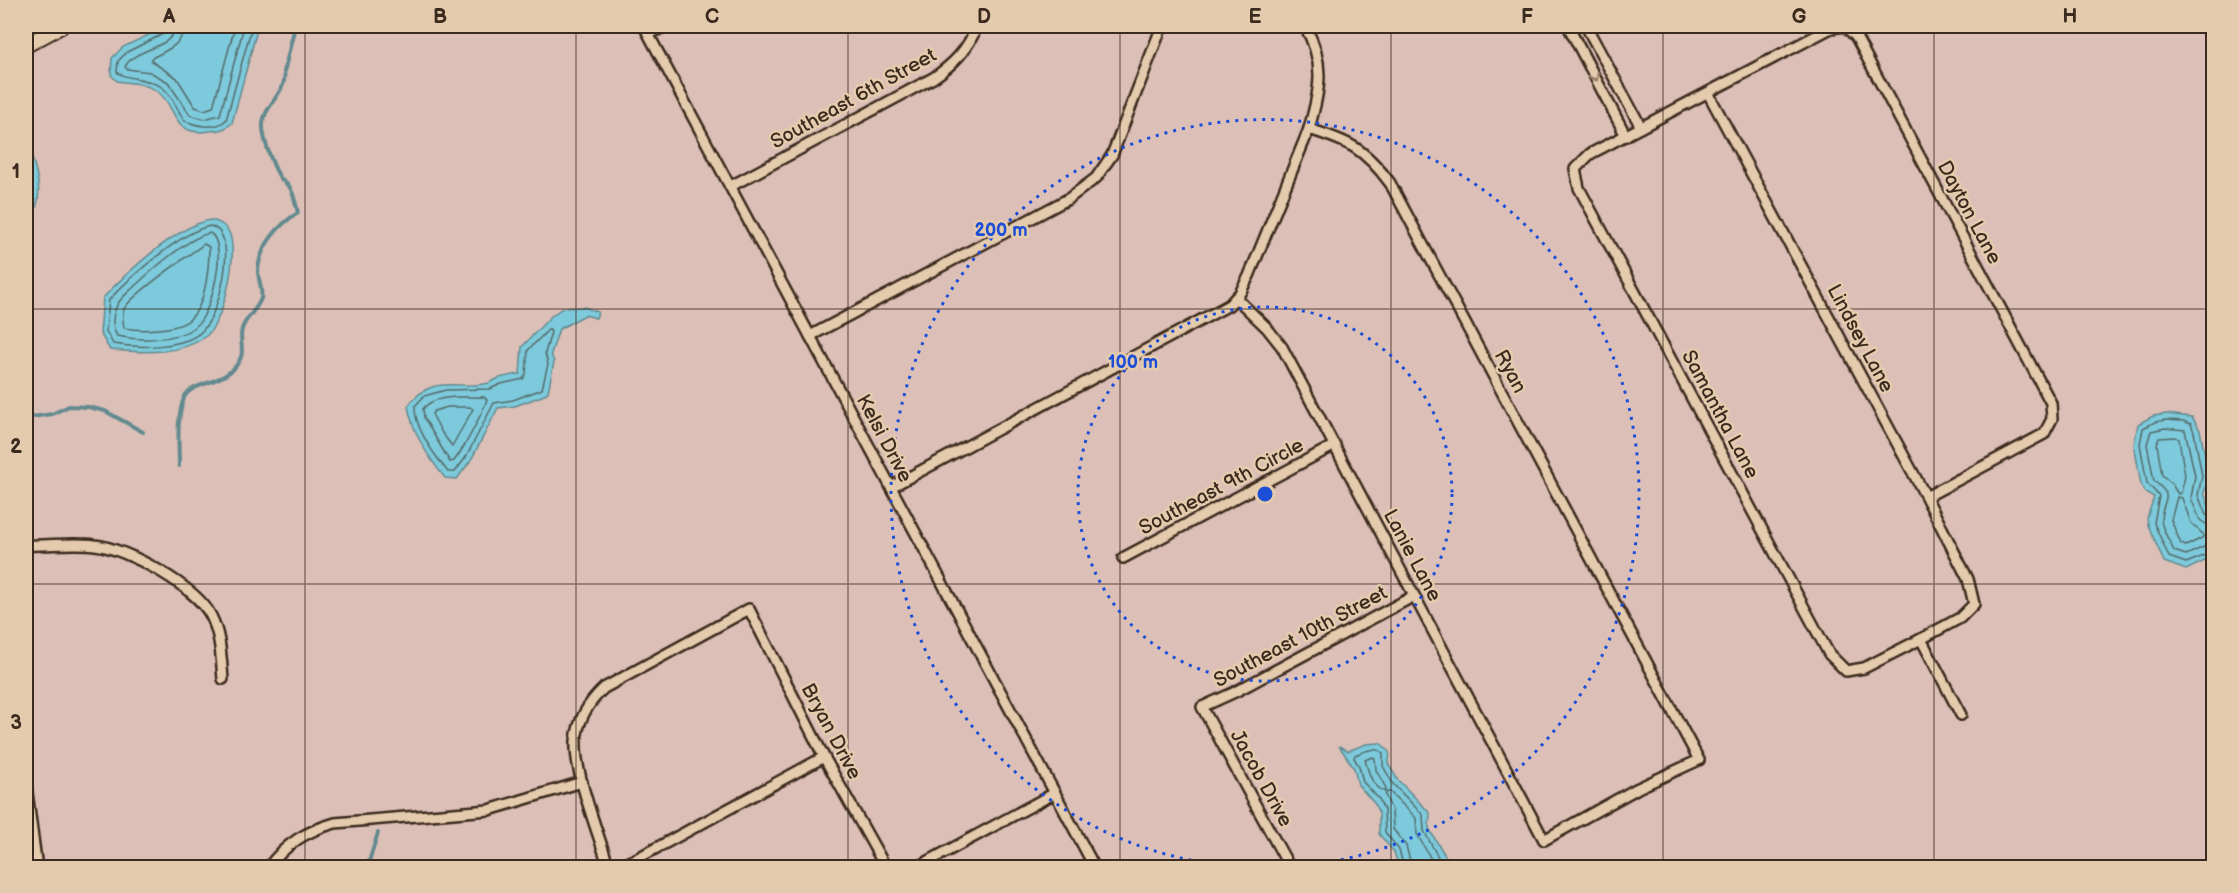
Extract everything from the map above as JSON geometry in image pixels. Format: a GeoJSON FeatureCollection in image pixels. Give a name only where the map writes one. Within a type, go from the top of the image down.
{"type":"FeatureCollection","features":[{"type":"Feature","properties":{"kind":"main road"},"geometry":{"type":"LineString","coordinates":[[26,45],[62,26]]}},
{"type":"Feature","properties":{"kind":"street"},"geometry":{"type":"LineString","coordinates":[[647,30],[666,26]]}},
{"type":"Feature","properties":{"kind":"street","name":"Southeast 6th Street"},"geometry":{"type":"LineString","coordinates":[[731,186],[933,78],[959,57],[977,26]]}},
{"type":"Feature","properties":{"kind":"street"},"geometry":{"type":"LineString","coordinates":[[810,336],[1015,228],[1089,185],[1105,168],[1112,155],[1162,26]]}},
{"type":"Feature","properties":{"kind":"street"},"geometry":{"type":"LineString","coordinates":[[891,487],[1210,317],[1236,298],[1249,276],[1309,129],[1318,94],[1320,78],[1316,50],[1305,26]]}},
{"type":"Feature","properties":{"kind":"street"},"geometry":{"type":"LineString","coordinates":[[1568,26],[1626,136],[1831,28],[1845,26]]}},
{"type":"Feature","properties":{"kind":"street"},"geometry":{"type":"LineString","coordinates":[[1586,26],[1641,128]]}},
{"type":"Feature","properties":{"kind":"street","name":"Dayton Lane"},"geometry":{"type":"LineString","coordinates":[[1845,26],[1856,36],[2051,403],[2052,419],[2044,434],[1926,497]]}},
{"type":"Feature","properties":{"kind":"street","name":"Kelsi Drive"},"geometry":{"type":"LineString","coordinates":[[647,30],[1095,867]]}},
{"type":"Feature","properties":{"kind":"street","name":"Lindsey Lane"},"geometry":{"type":"LineString","coordinates":[[1708,93],[1968,579],[1974,604],[1960,618],[1921,639]]}},
{"type":"Feature","properties":{"kind":"street","name":"Ryan"},"geometry":{"type":"LineString","coordinates":[[1309,129],[1360,149],[1390,183],[1699,760],[1638,788],[1544,840]]}},
{"type":"Feature","properties":{"kind":"street","name":"Samantha Lane"},"geometry":{"type":"LineString","coordinates":[[1626,136],[1590,154],[1575,169],[1579,188],[1829,654],[1846,671],[1864,668],[1921,639]]}},
{"type":"Feature","properties":{"kind":"street","name":"Lanie Lane"},"geometry":{"type":"LineString","coordinates":[[1236,298],[1267,328],[1282,347],[1544,840]]}},
{"type":"Feature","properties":{"kind":"street","name":"Southeast 9th Circle"},"geometry":{"type":"LineString","coordinates":[[1123,558],[1335,445]]}},
{"type":"Feature","properties":{"kind":"street"},"geometry":{"type":"LineString","coordinates":[[26,545],[103,546],[119,550],[188,590],[205,606],[216,627],[223,679]]}},
{"type":"Feature","properties":{"kind":"street","name":"Southeast 10th Street"},"geometry":{"type":"LineString","coordinates":[[1202,707],[1235,692],[1414,596]]}},
{"type":"Feature","properties":{"kind":"street","name":"Bryan Drive"},"geometry":{"type":"LineString","coordinates":[[582,782],[576,742],[578,730],[587,707],[604,688],[749,609],[825,757],[886,867]]}},
{"type":"Feature","properties":{"kind":"street"},"geometry":{"type":"LineString","coordinates":[[1921,639],[1961,715]]}},
{"type":"Feature","properties":{"kind":"street","name":"Jacob Drive"},"geometry":{"type":"LineString","coordinates":[[1202,707],[1290,867]]}},
{"type":"Feature","properties":{"kind":"street"},"geometry":{"type":"LineString","coordinates":[[615,867],[638,858],[825,757]]}},
{"type":"Feature","properties":{"kind":"street"},"geometry":{"type":"LineString","coordinates":[[268,867],[285,847],[297,838],[336,823],[489,810],[582,782],[609,867]]}},
{"type":"Feature","properties":{"kind":"street"},"geometry":{"type":"LineString","coordinates":[[26,785],[37,867]]}},
{"type":"Feature","properties":{"kind":"street"},"geometry":{"type":"LineString","coordinates":[[916,867],[1055,793]]}},
{"type":"Feature","properties":{"kind":"water"},"geometry":{"type":"Polygon","coordinates":[[[167,26],[258,26],[232,123],[227,127],[220,130],[197,132],[188,130],[176,119],[169,105],[158,92],[144,85],[117,81],[111,75],[112,58],[123,47],[167,26]]]}},
{"type":"Feature","properties":{"kind":"water"},"geometry":{"type":"Polygon","coordinates":[[[26,140],[36,171],[39,193],[33,213],[26,221],[26,140]]]}},
{"type":"Feature","properties":{"kind":"water"},"geometry":{"type":"Polygon","coordinates":[[[210,220],[225,227],[232,242],[228,288],[212,329],[205,337],[194,343],[171,350],[147,352],[110,350],[100,333],[103,298],[138,264],[168,241],[197,224],[210,220]]]}},
{"type":"Feature","properties":{"kind":"water"},"geometry":{"type":"Polygon","coordinates":[[[584,307],[598,312],[596,318],[585,315],[559,329],[551,354],[554,362],[548,392],[515,406],[498,408],[471,460],[457,479],[445,478],[422,444],[413,425],[408,406],[417,396],[436,386],[477,385],[520,374],[522,347],[549,318],[562,308],[584,307]]]}},
{"type":"Feature","properties":{"kind":"water"},"geometry":{"type":"Polygon","coordinates":[[[2166,414],[2192,417],[2200,430],[2209,476],[2204,493],[2213,517],[2213,557],[2186,570],[2164,562],[2148,525],[2147,518],[2154,497],[2145,492],[2141,485],[2134,444],[2138,424],[2153,416],[2166,414]]]}},
{"type":"Feature","properties":{"kind":"water"},"geometry":{"type":"Polygon","coordinates":[[[1380,743],[1389,752],[1388,764],[1398,780],[1430,813],[1429,829],[1452,867],[1399,867],[1394,852],[1379,834],[1379,813],[1374,803],[1358,785],[1354,768],[1339,746],[1348,751],[1366,744],[1380,743]]]}},
{"type":"Feature","properties":{"kind":"waterway"},"geometry":{"type":"LineString","coordinates":[[179,466],[179,423],[184,398],[194,388],[220,378],[236,366],[242,354],[242,329],[261,298],[258,271],[262,253],[277,230],[298,213],[291,189],[279,176],[272,162],[263,127],[266,113],[283,86],[295,26]]}},
{"type":"Feature","properties":{"kind":"waterway"},"geometry":{"type":"LineString","coordinates":[[26,418],[52,414],[69,406],[88,407],[105,411],[143,432]]}},
{"type":"Feature","properties":{"kind":"waterway"},"geometry":{"type":"LineString","coordinates":[[367,868],[378,833]]}}]}
